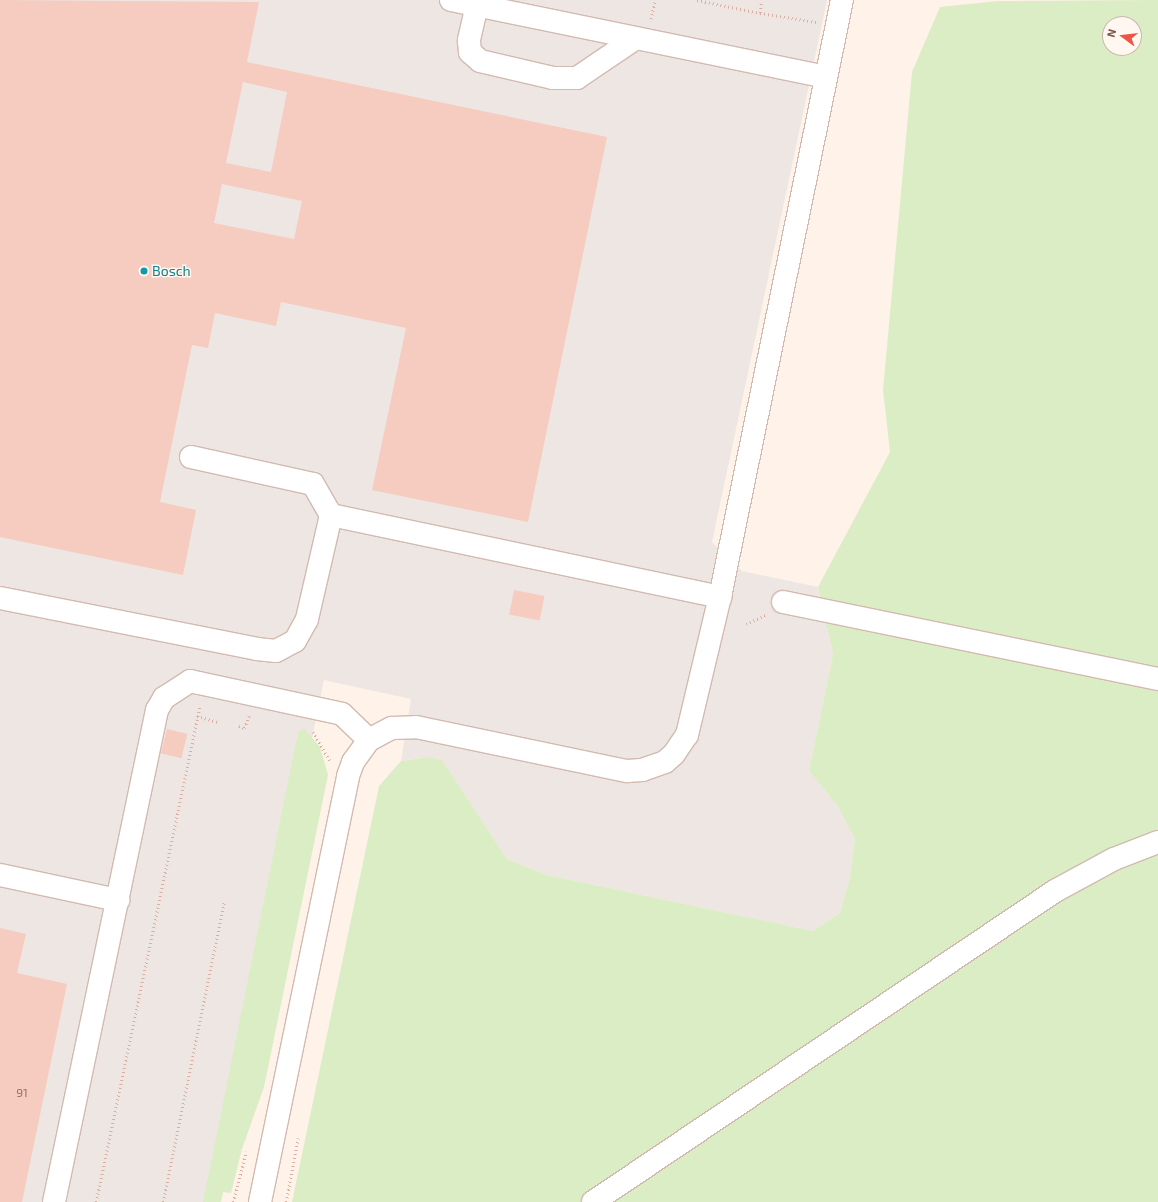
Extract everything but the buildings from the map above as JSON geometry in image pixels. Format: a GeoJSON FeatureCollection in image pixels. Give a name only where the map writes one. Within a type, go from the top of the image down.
{"type":"FeatureCollection","features":[{"type":"Feature","properties":{"kind":"street"},"geometry":{"type":"LineString","coordinates":[[451,0],[643,31],[826,77]]}},
{"type":"Feature","properties":{"kind":"street"},"geometry":{"type":"LineString","coordinates":[[477,5],[469,41],[470,52],[480,61],[553,78],[577,78],[643,31]]}},
{"type":"Feature","properties":{"kind":"street"},"geometry":{"type":"LineString","coordinates":[[260,1202],[348,776],[353,762],[368,740],[392,728],[416,727],[628,771],[653,767],[674,754],[691,726],[720,597],[840,10]]}},
{"type":"Feature","properties":{"kind":"street"},"geometry":{"type":"LineString","coordinates":[[0,598],[276,651],[295,641],[307,619],[331,515],[313,484],[191,458]]}},
{"type":"Feature","properties":{"kind":"street"},"geometry":{"type":"LineString","coordinates":[[331,515],[720,597]]}},
{"type":"Feature","properties":{"kind":"street"},"geometry":{"type":"LineString","coordinates":[[783,602],[1158,680]]}},
{"type":"Feature","properties":{"kind":"street"},"geometry":{"type":"LineString","coordinates":[[54,1202],[157,710],[164,698],[175,688],[190,681],[342,714],[368,740]]}},
{"type":"Feature","properties":{"kind":"street"},"geometry":{"type":"LineString","coordinates":[[593,1202],[1055,891],[1114,859],[1158,842]]}},
{"type":"Feature","properties":{"kind":"street"},"geometry":{"type":"LineString","coordinates":[[0,875],[118,900]]}},
{"type":"Feature","properties":{"kind":"path"},"geometry":{"type":"LineString","coordinates":[[643,31],[655,0]]}},
{"type":"Feature","properties":{"kind":"path"},"geometry":{"type":"LineString","coordinates":[[697,0],[760,13],[824,23],[824,17],[840,10]]}},
{"type":"Feature","properties":{"kind":"path"},"geometry":{"type":"LineString","coordinates":[[760,13],[761,3]]}},
{"type":"Feature","properties":{"kind":"path"},"geometry":{"type":"LineString","coordinates":[[96,1202],[204,684]]}},
{"type":"Feature","properties":{"kind":"path"},"geometry":{"type":"LineString","coordinates":[[239,726],[244,728],[253,713]]}},
{"type":"Feature","properties":{"kind":"path"},"geometry":{"type":"LineString","coordinates":[[197,716],[218,722]]}},
{"type":"Feature","properties":{"kind":"path"},"geometry":{"type":"LineString","coordinates":[[306,726],[321,741],[331,762]]}},
{"type":"Feature","properties":{"kind":"path"},"geometry":{"type":"LineString","coordinates":[[321,741],[322,735]]}},
{"type":"Feature","properties":{"kind":"path"},"geometry":{"type":"LineString","coordinates":[[162,1202],[224,902]]}},
{"type":"Feature","properties":{"kind":"path"},"geometry":{"type":"LineString","coordinates":[[233,1202],[248,1144]]}},
{"type":"Feature","properties":{"kind":"shaded area"},"geometry":{"type":"Polygon","coordinates":[[[0,0],[827,0],[712,542],[742,571],[818,587],[833,654],[809,771],[837,805],[855,839],[850,877],[840,913],[813,931],[547,875],[507,859],[442,760],[427,757],[401,761],[411,699],[324,680],[215,1202],[0,1202],[0,0]]]}},
{"type":"Feature","properties":{"kind":"green space"},"geometry":{"type":"Polygon","coordinates":[[[1158,0],[1158,1202],[292,1202],[379,786],[401,761],[428,757],[442,760],[507,859],[547,875],[813,931],[840,913],[850,877],[855,839],[837,805],[809,771],[833,654],[818,587],[890,452],[883,390],[912,72],[940,7],[998,1],[1158,0]]]}},
{"type":"Feature","properties":{"kind":"green space"},"geometry":{"type":"Polygon","coordinates":[[[304,728],[320,747],[328,775],[264,1087],[242,1149],[231,1193],[223,1192],[221,1202],[203,1202],[296,742],[299,731],[304,728]]]}},
{"type":"Feature","properties":{"kind":"place","name":"Bosch"},"geometry":{"type":"Point","coordinates":[144,271]}}]}
